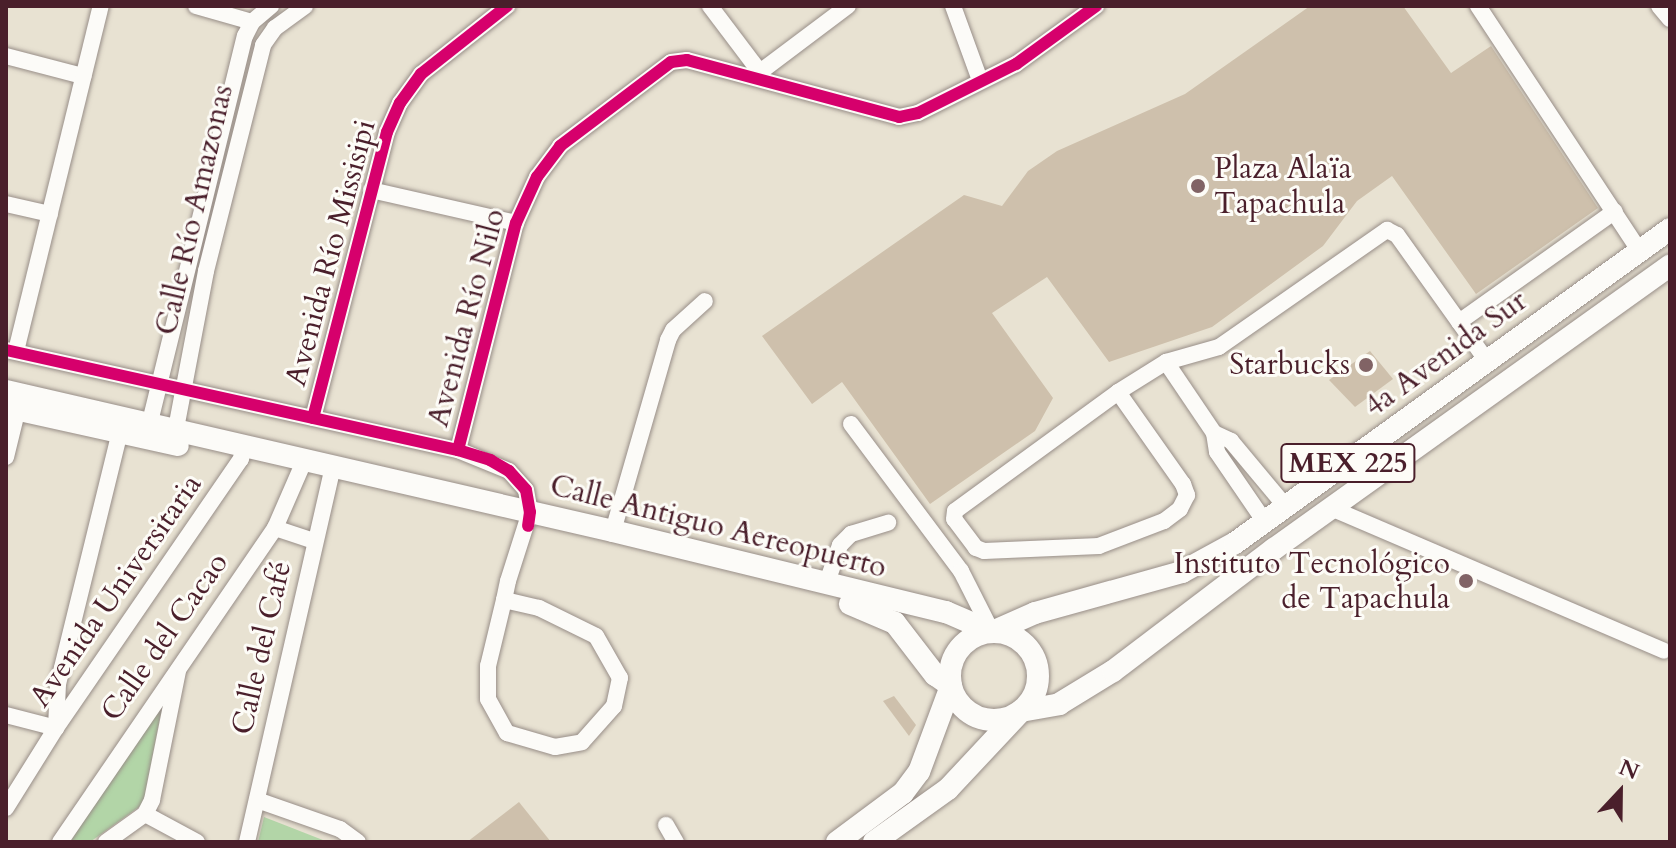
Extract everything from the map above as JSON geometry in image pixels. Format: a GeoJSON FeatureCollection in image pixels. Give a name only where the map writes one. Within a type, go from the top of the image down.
{"type":"FeatureCollection","features":[{"type":"Feature","properties":{"kind":"main road","name":"4a Avenida Sur"},"geometry":{"type":"LineString","coordinates":[[992,632],[1035,613],[1182,572],[1265,522],[1670,229]]}},
{"type":"Feature","properties":{"kind":"main road","name":"4a Avenida Sur"},"geometry":{"type":"LineString","coordinates":[[1021,711],[1059,704],[1089,687],[1331,508],[1670,265]]}},
{"type":"Feature","properties":{"kind":"main road","name":"Calle Antiguo Aereopuerto"},"geometry":{"type":"LineString","coordinates":[[13,401],[529,519],[873,611],[895,623],[935,675],[951,686]]}},
{"type":"Feature","properties":{"kind":"main road","name":"Calle Antiguo Aereopuerto"},"geometry":{"type":"LineString","coordinates":[[529,519],[613,531],[946,612],[992,632]]}},
{"type":"Feature","properties":{"kind":"main road"},"geometry":{"type":"LineString","coordinates":[[837,842],[903,793],[919,772],[951,686],[954,656],[964,644],[992,632],[1018,640],[1035,661],[1036,688],[1021,711],[948,789],[874,842]]}},
{"type":"Feature","properties":{"kind":"main road"},"geometry":{"type":"LineString","coordinates":[[951,686],[956,700],[979,718],[1008,718],[1021,711]]}},
{"type":"Feature","properties":{"kind":"street"},"geometry":{"type":"LineString","coordinates":[[101,6],[50,214],[11,350],[182,391],[458,450],[509,471],[526,490],[529,519],[504,600],[488,666],[488,699],[507,733],[555,747],[582,742],[614,706],[620,678],[596,636],[539,608],[504,600]]}},
{"type":"Feature","properties":{"kind":"street"},"geometry":{"type":"LineString","coordinates":[[196,6],[252,22],[271,6]]}},
{"type":"Feature","properties":{"kind":"street","name":"Calle Río Amazonas"},"geometry":{"type":"LineString","coordinates":[[175,437],[206,271],[263,45],[275,28],[305,6]]}},
{"type":"Feature","properties":{"kind":"street","name":"Avenida Río Missisipi"},"geometry":{"type":"LineString","coordinates":[[313,418],[387,132],[400,103],[421,74],[507,6]]}},
{"type":"Feature","properties":{"kind":"street"},"geometry":{"type":"LineString","coordinates":[[710,6],[759,76],[848,6]]}},
{"type":"Feature","properties":{"kind":"street"},"geometry":{"type":"LineString","coordinates":[[953,6],[980,80]]}},
{"type":"Feature","properties":{"kind":"street","name":"Avenida Río Nilo"},"geometry":{"type":"LineString","coordinates":[[458,450],[516,223],[537,177],[560,146],[671,62],[679,59],[759,76],[899,117],[918,113],[1043,48],[1096,6]]}},
{"type":"Feature","properties":{"kind":"street"},"geometry":{"type":"LineString","coordinates":[[1478,6],[1639,250]]}},
{"type":"Feature","properties":{"kind":"street"},"geometry":{"type":"LineString","coordinates":[[1659,6],[1670,19]]}},
{"type":"Feature","properties":{"kind":"street","name":"Calle Río Amazonas"},"geometry":{"type":"LineString","coordinates":[[148,431],[245,36],[252,22]]}},
{"type":"Feature","properties":{"kind":"street"},"geometry":{"type":"LineString","coordinates":[[6,56],[83,76]]}},
{"type":"Feature","properties":{"kind":"street"},"geometry":{"type":"LineString","coordinates":[[371,190],[516,223]]}},
{"type":"Feature","properties":{"kind":"street"},"geometry":{"type":"LineString","coordinates":[[6,204],[50,214]]}},
{"type":"Feature","properties":{"kind":"street"},"geometry":{"type":"LineString","coordinates":[[1459,322],[1615,211]]}},
{"type":"Feature","properties":{"kind":"street"},"geometry":{"type":"LineString","coordinates":[[1118,392],[1183,484],[1187,495],[1180,509],[1164,521],[1099,546],[984,551],[976,548],[954,519],[955,511],[1118,392],[1166,362],[1219,347],[1387,230],[1397,235],[1487,361]]}},
{"type":"Feature","properties":{"kind":"street"},"geometry":{"type":"LineString","coordinates":[[613,531],[620,497],[668,340],[673,330],[705,301]]}},
{"type":"Feature","properties":{"kind":"street"},"geometry":{"type":"LineString","coordinates":[[1166,362],[1214,433],[1217,452],[1265,522]]}},
{"type":"Feature","properties":{"kind":"street"},"geometry":{"type":"LineString","coordinates":[[6,457],[13,401]]}},
{"type":"Feature","properties":{"kind":"street"},"geometry":{"type":"LineString","coordinates":[[851,424],[961,571],[992,632]]}},
{"type":"Feature","properties":{"kind":"street"},"geometry":{"type":"LineString","coordinates":[[6,715],[56,728],[58,684],[122,425]]}},
{"type":"Feature","properties":{"kind":"street"},"geometry":{"type":"LineString","coordinates":[[1214,433],[1231,441],[1286,507]]}},
{"type":"Feature","properties":{"kind":"street","name":"Avenida Universitaria"},"geometry":{"type":"LineString","coordinates":[[6,808],[56,728],[243,452]]}},
{"type":"Feature","properties":{"kind":"street","name":"Calle del Cacao"},"geometry":{"type":"LineString","coordinates":[[60,842],[180,662],[275,528],[303,466]]}},
{"type":"Feature","properties":{"kind":"street","name":"Calle del Café"},"geometry":{"type":"LineString","coordinates":[[247,842],[332,473]]}},
{"type":"Feature","properties":{"kind":"street"},"geometry":{"type":"LineString","coordinates":[[1331,508],[1664,651]]}},
{"type":"Feature","properties":{"kind":"street"},"geometry":{"type":"LineString","coordinates":[[826,585],[840,545],[851,534],[888,523]]}},
{"type":"Feature","properties":{"kind":"street"},"geometry":{"type":"LineString","coordinates":[[275,528],[314,541]]}},
{"type":"Feature","properties":{"kind":"street"},"geometry":{"type":"LineString","coordinates":[[961,571],[976,548]]}},
{"type":"Feature","properties":{"kind":"street"},"geometry":{"type":"LineString","coordinates":[[106,842],[145,814],[160,770],[180,662]]}},
{"type":"Feature","properties":{"kind":"street"},"geometry":{"type":"LineString","coordinates":[[257,800],[340,829],[358,842]]}},
{"type":"Feature","properties":{"kind":"street"},"geometry":{"type":"LineString","coordinates":[[145,814],[197,842]]}},
{"type":"Feature","properties":{"kind":"street"},"geometry":{"type":"LineString","coordinates":[[666,825],[676,842]]}},
{"type":"Feature","properties":{"kind":"green space"},"geometry":{"type":"Polygon","coordinates":[[[164,697],[143,804],[90,842],[70,842],[164,697]]]}},
{"type":"Feature","properties":{"kind":"green space"},"geometry":{"type":"Polygon","coordinates":[[[264,817],[328,842],[258,842],[264,817]]]}},
{"type":"Feature","properties":{"kind":"building"},"geometry":{"type":"Polygon","coordinates":[[[1310,6],[1403,6],[1451,73],[1491,46],[1598,208],[1476,294],[1392,176],[1357,201],[1323,246],[1212,327],[1109,362],[1047,277],[992,313],[1053,398],[1035,431],[930,504],[842,382],[812,404],[762,336],[964,195],[1002,206],[1028,171],[1057,151],[1185,94],[1310,6]]]}},
{"type":"Feature","properties":{"kind":"building","name":"Starbucks"},"geometry":{"type":"Polygon","coordinates":[[[1370,351],[1393,379],[1355,407],[1329,380],[1370,351]]]}},
{"type":"Feature","properties":{"kind":"building"},"geometry":{"type":"Polygon","coordinates":[[[894,696],[916,725],[909,736],[883,701],[894,696]]]}},
{"type":"Feature","properties":{"kind":"building"},"geometry":{"type":"Polygon","coordinates":[[[519,802],[551,842],[467,842],[519,802]]]}},
{"type":"Feature","properties":{"kind":"cycle path"},"geometry":{"type":"LineString","coordinates":[[313,418],[387,132],[400,103],[421,74],[507,6]]}},
{"type":"Feature","properties":{"kind":"cycle path"},"geometry":{"type":"LineString","coordinates":[[458,450],[516,223],[537,177],[560,146],[671,62],[687,60],[899,117],[918,113],[1016,64],[1096,6]]}},
{"type":"Feature","properties":{"kind":"cycle path"},"geometry":{"type":"LineString","coordinates":[[6,350],[458,450],[490,460],[509,471],[526,490],[530,512],[528,526]]}},
{"type":"Feature","properties":{"kind":"place","name":"Plaza Alaïa Tapachula"},"geometry":{"type":"Point","coordinates":[1198,186]}},
{"type":"Feature","properties":{"kind":"place","name":"Starbucks"},"geometry":{"type":"Point","coordinates":[1366,365]}},
{"type":"Feature","properties":{"kind":"place","name":"Instituto Tecnológico de Tapachula"},"geometry":{"type":"Point","coordinates":[1466,581]}}]}
